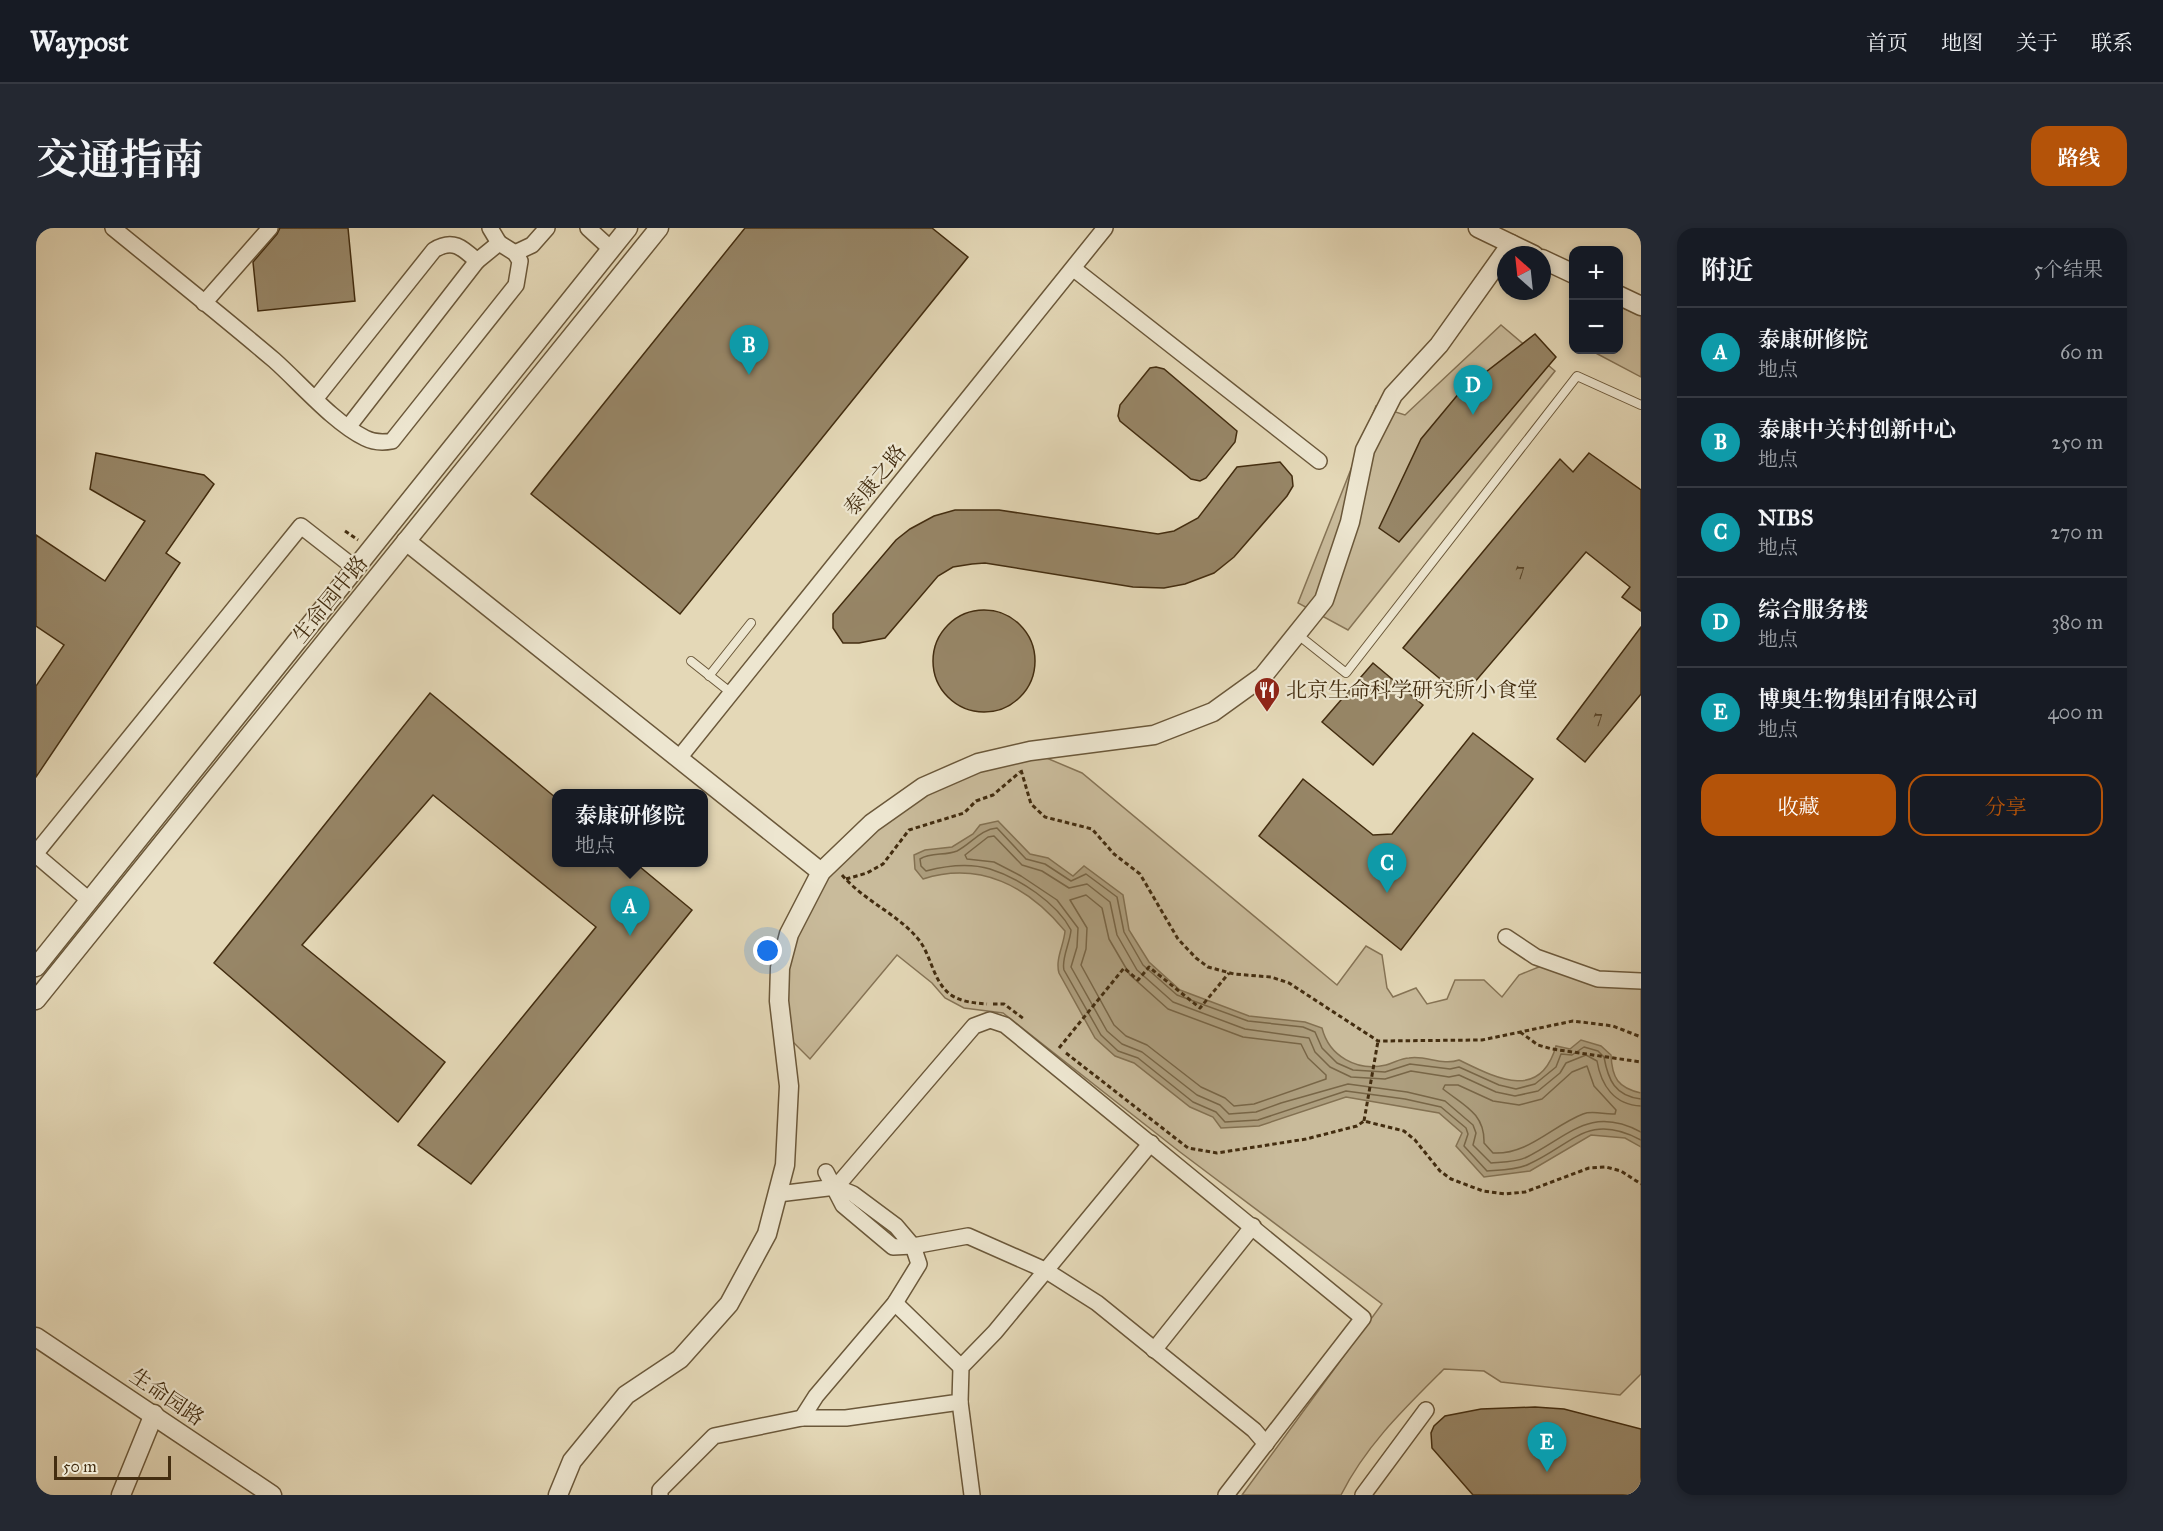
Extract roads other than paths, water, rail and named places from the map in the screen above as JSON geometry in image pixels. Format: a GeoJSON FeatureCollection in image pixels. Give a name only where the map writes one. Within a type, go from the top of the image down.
{"type":"FeatureCollection","features":[{"type":"Feature","properties":{"kind":"street"},"geometry":{"type":"LineString","coordinates":[[113,228],[349,426],[365,438],[383,443],[392,441],[516,285],[520,261],[515,253],[499,243],[490,228]]}},
{"type":"Feature","properties":{"kind":"street"},"geometry":{"type":"LineString","coordinates":[[204,303],[270,228]]}},
{"type":"Feature","properties":{"kind":"street"},"geometry":{"type":"LineString","coordinates":[[515,253],[532,245],[547,228]]}},
{"type":"Feature","properties":{"kind":"street"},"geometry":{"type":"LineString","coordinates":[[588,228],[611,249]]}},
{"type":"Feature","properties":{"kind":"street","name":"生命园中路"},"geometry":{"type":"LineString","coordinates":[[36,967],[628,228]]}},
{"type":"Feature","properties":{"kind":"street","name":"生命园中路"},"geometry":{"type":"LineString","coordinates":[[36,1000],[659,228]]}},
{"type":"Feature","properties":{"kind":"street","name":"泰康之路"},"geometry":{"type":"LineString","coordinates":[[679,758],[1105,228]]}},
{"type":"Feature","properties":{"kind":"street"},"geometry":{"type":"LineString","coordinates":[[1478,228],[1514,246]]}},
{"type":"Feature","properties":{"kind":"street"},"geometry":{"type":"LineString","coordinates":[[349,426],[477,261],[499,243]]}},
{"type":"Feature","properties":{"kind":"street"},"geometry":{"type":"LineString","coordinates":[[316,398],[434,250],[442,244],[458,245],[477,261]]}},
{"type":"Feature","properties":{"kind":"street"},"geometry":{"type":"LineString","coordinates":[[558,1495],[572,1461],[626,1395],[680,1359],[729,1304],[767,1234],[785,1165],[789,1086],[779,1001],[780,968],[789,934],[826,866],[872,823],[923,787],[978,763],[1018,763],[1154,735],[1213,712],[1263,676],[1324,600],[1350,522],[1365,450],[1393,395],[1439,345],[1510,244]]}},
{"type":"Feature","properties":{"kind":"street"},"geometry":{"type":"LineString","coordinates":[[1551,263],[1569,272]]}},
{"type":"Feature","properties":{"kind":"street"},"geometry":{"type":"LineString","coordinates":[[1074,268],[1319,461]]}},
{"type":"Feature","properties":{"kind":"street"},"geometry":{"type":"LineString","coordinates":[[1623,297],[1641,306]]}},
{"type":"Feature","properties":{"kind":"street"},"geometry":{"type":"LineString","coordinates":[[89,900],[36,854],[301,526],[356,569]]}},
{"type":"Feature","properties":{"kind":"street"},"geometry":{"type":"LineString","coordinates":[[405,541],[679,758],[826,866]]}},
{"type":"Feature","properties":{"kind":"street"},"geometry":{"type":"LineString","coordinates":[[1506,937],[1536,957],[1598,979],[1641,981]]}},
{"type":"Feature","properties":{"kind":"street"},"geometry":{"type":"LineString","coordinates":[[778,1194],[836,1187],[974,1026],[990,1020],[1005,1025],[1363,1318],[1226,1495]]}},
{"type":"Feature","properties":{"kind":"street"},"geometry":{"type":"LineString","coordinates":[[972,1495],[960,1402],[961,1367],[995,1332],[1151,1143]]}},
{"type":"Feature","properties":{"kind":"street"},"geometry":{"type":"LineString","coordinates":[[826,1172],[836,1187],[843,1205],[893,1247],[913,1246],[968,1236],[1045,1270],[1097,1303],[1254,1430],[1266,1444]]}},
{"type":"Feature","properties":{"kind":"street"},"geometry":{"type":"LineString","coordinates":[[1154,1350],[1253,1226]]}},
{"type":"Feature","properties":{"kind":"street"},"geometry":{"type":"LineString","coordinates":[[802,1418],[816,1396],[895,1303],[919,1264],[913,1246]]}},
{"type":"Feature","properties":{"kind":"street"},"geometry":{"type":"LineString","coordinates":[[895,1303],[961,1367]]}},
{"type":"Feature","properties":{"kind":"street","name":"生命园路"},"geometry":{"type":"LineString","coordinates":[[36,1337],[273,1495]]}},
{"type":"Feature","properties":{"kind":"street"},"geometry":{"type":"LineString","coordinates":[[660,1495],[660,1490],[714,1436],[802,1418],[846,1418],[960,1402]]}},
{"type":"Feature","properties":{"kind":"street"},"geometry":{"type":"LineString","coordinates":[[1363,1495],[1426,1410]]}},
{"type":"Feature","properties":{"kind":"street"},"geometry":{"type":"LineString","coordinates":[[121,1495],[154,1414]]}},
{"type":"Feature","properties":{"kind":"lane"},"geometry":{"type":"LineString","coordinates":[[1297,634],[1346,673],[1576,376],[1641,405]]}},
{"type":"Feature","properties":{"kind":"lane"},"geometry":{"type":"LineString","coordinates":[[709,676],[751,623]]}},
{"type":"Feature","properties":{"kind":"lane"},"geometry":{"type":"LineString","coordinates":[[691,662],[730,692]]}},
{"type":"Feature","properties":{"kind":"water"},"geometry":{"type":"Polygon","coordinates":[[[998,821],[1030,854],[1048,858],[1073,876],[1084,866],[1123,895],[1129,930],[1149,962],[1180,990],[1249,1016],[1305,1022],[1322,1028],[1331,1047],[1346,1060],[1355,1064],[1375,1067],[1415,1057],[1446,1062],[1459,1060],[1488,1073],[1515,1081],[1528,1080],[1539,1074],[1549,1063],[1556,1046],[1570,1049],[1581,1040],[1601,1046],[1611,1055],[1613,1070],[1618,1081],[1627,1088],[1641,1093],[1641,1147],[1625,1138],[1591,1135],[1530,1171],[1484,1177],[1456,1146],[1462,1133],[1439,1113],[1346,1097],[1259,1126],[1221,1128],[1213,1117],[1190,1107],[1134,1063],[1115,1056],[1095,1038],[1059,973],[1058,962],[1065,931],[1035,901],[1002,881],[964,873],[944,874],[923,879],[915,869],[914,855],[925,850],[952,847],[973,834],[980,825],[998,821]]]}},
{"type":"Feature","properties":{"kind":"place","name":"泰康中关村创新中心"},"geometry":{"type":"Point","coordinates":[749,375]}},
{"type":"Feature","properties":{"kind":"place","name":"综合服务楼"},"geometry":{"type":"Point","coordinates":[1473,415]}},
{"type":"Feature","properties":{"kind":"place","name":"北京生命科学研究所小食堂"},"geometry":{"type":"Point","coordinates":[1267,713]}},
{"type":"Feature","properties":{"kind":"place","name":"NIBS"},"geometry":{"type":"Point","coordinates":[1387,893]}},
{"type":"Feature","properties":{"kind":"place","name":"泰康研修院"},"geometry":{"type":"Point","coordinates":[630,936]}},
{"type":"Feature","properties":{"kind":"place","name":"博奥生物集团有限公司"},"geometry":{"type":"Point","coordinates":[1547,1472]}}]}
